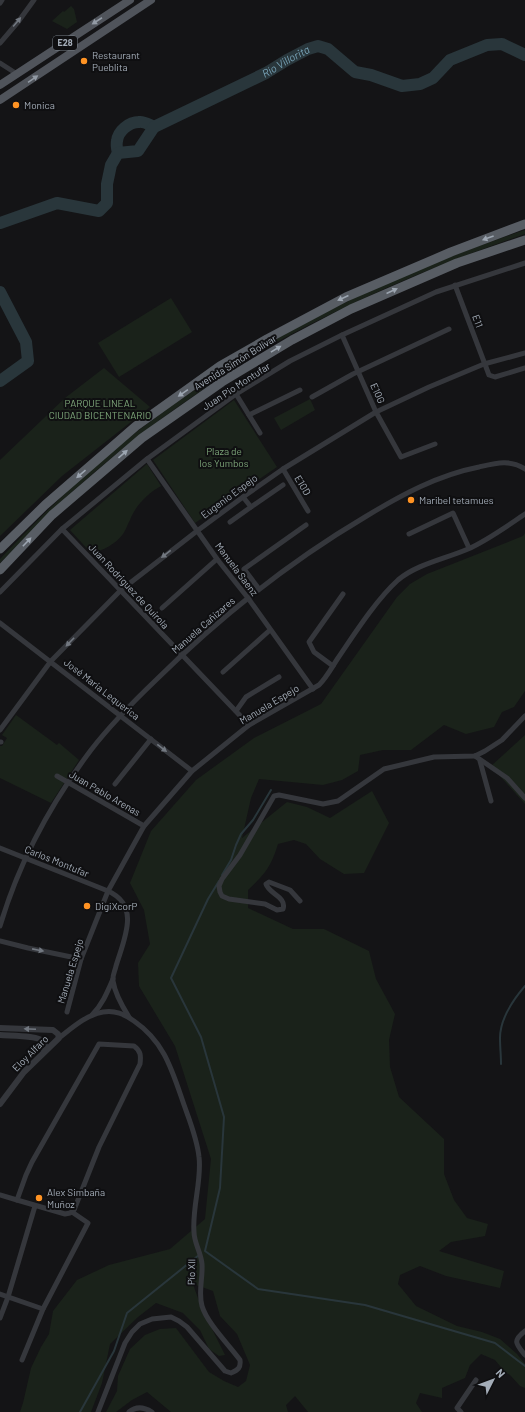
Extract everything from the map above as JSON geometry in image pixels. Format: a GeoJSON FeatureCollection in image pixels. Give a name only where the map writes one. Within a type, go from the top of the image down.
{"type":"FeatureCollection","features":[{"type":"Feature","properties":{"kind":"highway","name":"Avenida Simón Bolívar"},"geometry":{"type":"LineString","coordinates":[[0,549],[45,505],[136,426],[220,366],[346,296],[451,252],[525,224]]}},
{"type":"Feature","properties":{"kind":"highway","name":"Avenida Simón Bolívar"},"geometry":{"type":"LineString","coordinates":[[0,570],[52,515],[142,438],[222,382],[292,340],[351,310],[457,263],[525,240]]}},
{"type":"Feature","properties":{"kind":"main road","name":"E28"},"geometry":{"type":"LineString","coordinates":[[0,85],[130,0]]}},
{"type":"Feature","properties":{"kind":"main road","name":"E28"},"geometry":{"type":"LineString","coordinates":[[0,100],[152,0]]}},
{"type":"Feature","properties":{"kind":"street"},"geometry":{"type":"LineString","coordinates":[[0,43],[34,0]]}},
{"type":"Feature","properties":{"kind":"street"},"geometry":{"type":"LineString","coordinates":[[0,63],[17,74]]}},
{"type":"Feature","properties":{"kind":"street","name":"Juan Pio Montufar"},"geometry":{"type":"LineString","coordinates":[[0,592],[62,529],[147,459],[236,394],[290,361],[342,335],[436,292],[525,263]]}},
{"type":"Feature","properties":{"kind":"street","name":"E11"},"geometry":{"type":"LineString","coordinates":[[455,285],[484,364]]}},
{"type":"Feature","properties":{"kind":"street"},"geometry":{"type":"LineString","coordinates":[[312,397],[358,372],[449,329]]}},
{"type":"Feature","properties":{"kind":"street","name":"E10G"},"geometry":{"type":"LineString","coordinates":[[342,335],[376,412],[401,457],[435,444]]}},
{"type":"Feature","properties":{"kind":"street","name":"Eugenio Espejo"},"geometry":{"type":"LineString","coordinates":[[0,730],[51,662],[121,590],[243,497],[283,469],[376,412],[429,387],[484,364],[525,353]]}},
{"type":"Feature","properties":{"kind":"street"},"geometry":{"type":"LineString","coordinates":[[484,364],[490,375],[495,377],[525,368]]}},
{"type":"Feature","properties":{"kind":"street"},"geometry":{"type":"LineString","coordinates":[[249,415],[300,390]]}},
{"type":"Feature","properties":{"kind":"street"},"geometry":{"type":"LineString","coordinates":[[236,394],[260,434]]}},
{"type":"Feature","properties":{"kind":"street","name":"Manuela Saenz"},"geometry":{"type":"LineString","coordinates":[[147,459],[217,559],[248,598],[313,689]]}},
{"type":"Feature","properties":{"kind":"street","name":"Manuela Cañizares"},"geometry":{"type":"LineString","coordinates":[[0,926],[9,896],[25,858],[44,821],[68,783],[92,749],[120,715],[181,655],[248,598],[328,539],[414,489],[460,470],[502,462],[517,464],[525,469]]}},
{"type":"Feature","properties":{"kind":"street","name":"E10D"},"geometry":{"type":"LineString","coordinates":[[283,469],[308,510]]}},
{"type":"Feature","properties":{"kind":"street"},"geometry":{"type":"LineString","coordinates":[[230,522],[283,485]]}},
{"type":"Feature","properties":{"kind":"street"},"geometry":{"type":"LineString","coordinates":[[243,497],[251,507]]}},
{"type":"Feature","properties":{"kind":"street"},"geometry":{"type":"LineString","coordinates":[[409,534],[453,513],[469,548]]}},
{"type":"Feature","properties":{"kind":"street","name":"Manuela Espejo"},"geometry":{"type":"LineString","coordinates":[[67,1012],[81,959],[108,891],[144,826],[192,771],[249,725],[313,689],[325,679],[370,614],[398,580],[412,570],[469,548],[501,530],[525,514]]}},
{"type":"Feature","properties":{"kind":"street"},"geometry":{"type":"LineString","coordinates":[[260,589],[244,569],[306,525]]}},
{"type":"Feature","properties":{"kind":"street","name":"Juan Rodriguez de Quirola"},"geometry":{"type":"LineString","coordinates":[[62,529],[249,725]]}},
{"type":"Feature","properties":{"kind":"street"},"geometry":{"type":"LineString","coordinates":[[162,608],[217,559]]}},
{"type":"Feature","properties":{"kind":"street"},"geometry":{"type":"LineString","coordinates":[[333,666],[314,652],[309,642],[343,594]]}},
{"type":"Feature","properties":{"kind":"street","name":"José Maria Lequerica"},"geometry":{"type":"LineString","coordinates":[[0,623],[192,771]]}},
{"type":"Feature","properties":{"kind":"street"},"geometry":{"type":"LineString","coordinates":[[223,672],[270,630]]}},
{"type":"Feature","properties":{"kind":"street"},"geometry":{"type":"LineString","coordinates":[[236,711],[246,697],[278,677]]}},
{"type":"Feature","properties":{"kind":"street"},"geometry":{"type":"LineString","coordinates":[[300,901],[290,890],[269,882],[266,884],[267,888],[284,903],[281,910],[277,910],[265,904],[229,899],[222,896],[220,892],[219,886],[222,879],[240,855],[274,796],[279,794],[323,804],[330,804],[338,801],[384,768],[434,757],[474,756],[502,740],[525,716]]}},
{"type":"Feature","properties":{"kind":"street"},"geometry":{"type":"LineString","coordinates":[[115,784],[151,739]]}},
{"type":"Feature","properties":{"kind":"street"},"geometry":{"type":"LineString","coordinates":[[474,756],[508,778],[525,798]]}},
{"type":"Feature","properties":{"kind":"street"},"geometry":{"type":"LineString","coordinates":[[480,761],[491,802]]}},
{"type":"Feature","properties":{"kind":"street","name":"Juan Pablo Arenas"},"geometry":{"type":"LineString","coordinates":[[57,776],[144,826]]}},
{"type":"Feature","properties":{"kind":"street","name":"Carlos Montufar"},"geometry":{"type":"LineString","coordinates":[[0,848],[115,894],[123,902],[128,916],[128,926],[113,979],[105,998],[99,1008],[91,1016]]}},
{"type":"Feature","properties":{"kind":"street"},"geometry":{"type":"LineString","coordinates":[[0,940],[28,948],[81,959]]}},
{"type":"Feature","properties":{"kind":"street"},"geometry":{"type":"LineString","coordinates":[[113,979],[119,1001],[130,1018]]}},
{"type":"Feature","properties":{"kind":"street","name":"Pío XII"},"geometry":{"type":"LineString","coordinates":[[59,1036],[91,1016],[102,1012],[121,1013],[144,1028],[155,1038],[164,1054],[173,1074],[195,1138],[199,1157],[194,1234],[202,1264],[200,1289],[202,1305],[208,1317],[240,1360],[241,1366],[238,1370],[231,1373],[225,1371],[187,1327],[179,1321],[171,1317],[152,1319],[140,1324],[132,1332],[125,1343],[98,1412]]}},
{"type":"Feature","properties":{"kind":"street"},"geometry":{"type":"LineString","coordinates":[[0,1028],[48,1029],[56,1031],[59,1036]]}},
{"type":"Feature","properties":{"kind":"street"},"geometry":{"type":"LineString","coordinates":[[0,1035],[38,1038],[43,1041],[45,1046],[44,1052]]}},
{"type":"Feature","properties":{"kind":"street","name":"Eloy Alfaro"},"geometry":{"type":"LineString","coordinates":[[0,1104],[24,1072],[59,1036]]}},
{"type":"Feature","properties":{"kind":"street"},"geometry":{"type":"LineString","coordinates":[[0,1195],[35,1206],[65,1214],[74,1210],[99,1147],[140,1064],[141,1057],[138,1049],[134,1046],[102,1044],[98,1046],[32,1162],[17,1200]]}},
{"type":"Feature","properties":{"kind":"street"},"geometry":{"type":"LineString","coordinates":[[0,1318],[8,1297],[35,1206]]}},
{"type":"Feature","properties":{"kind":"street"},"geometry":{"type":"LineString","coordinates":[[22,1360],[43,1309],[88,1223],[72,1212]]}},
{"type":"Feature","properties":{"kind":"street"},"geometry":{"type":"LineString","coordinates":[[0,1294],[43,1309]]}},
{"type":"Feature","properties":{"kind":"street"},"geometry":{"type":"LineString","coordinates":[[525,1331],[518,1336],[516,1341],[517,1345],[525,1355]]}},
{"type":"Feature","properties":{"kind":"street"},"geometry":{"type":"LineString","coordinates":[[461,1412],[456,1408],[476,1380]]}},
{"type":"Feature","properties":{"kind":"street"},"geometry":{"type":"LineString","coordinates":[[129,1412],[135,1408],[147,1409],[152,1412]]}},
{"type":"Feature","properties":{"kind":"green space"},"geometry":{"type":"Polygon","coordinates":[[[71,6],[74,9],[77,22],[67,29],[52,21],[63,11],[64,12],[71,6]]]}},
{"type":"Feature","properties":{"kind":"green space"},"geometry":{"type":"Polygon","coordinates":[[[525,230],[525,234],[420,273],[386,288],[318,320],[245,361],[165,416],[108,460],[70,493],[0,563],[0,559],[91,469],[151,421],[238,361],[330,310],[378,287],[475,247],[525,230]]]}},
{"type":"Feature","properties":{"kind":"green space"},"geometry":{"type":"Polygon","coordinates":[[[171,298],[192,332],[119,377],[98,343],[171,298]]]}},
{"type":"Feature","properties":{"kind":"green space","name":"PARQUE LINEAL CIUDAD BICENTENARIO"},"geometry":{"type":"Polygon","coordinates":[[[104,368],[150,407],[62,476],[0,536],[0,460],[65,398],[104,368]]]}},
{"type":"Feature","properties":{"kind":"green space"},"geometry":{"type":"Polygon","coordinates":[[[310,399],[315,410],[281,430],[274,418],[310,399]]]}},
{"type":"Feature","properties":{"kind":"green space","name":"Plaza de los Yumbos"},"geometry":{"type":"Polygon","coordinates":[[[234,400],[277,467],[195,523],[153,460],[234,400]]]}},
{"type":"Feature","properties":{"kind":"green space"},"geometry":{"type":"Polygon","coordinates":[[[147,464],[161,486],[151,492],[139,505],[120,538],[109,546],[92,554],[70,530],[147,464]]]}},
{"type":"Feature","properties":{"kind":"green space"},"geometry":{"type":"Polygon","coordinates":[[[525,533],[525,691],[514,707],[502,712],[494,727],[466,734],[444,725],[411,750],[383,750],[360,755],[358,771],[342,780],[323,785],[259,779],[251,798],[242,838],[287,802],[307,807],[330,818],[372,791],[389,823],[364,873],[344,874],[320,859],[306,844],[294,840],[278,844],[273,859],[267,870],[248,890],[248,908],[293,929],[324,929],[369,951],[376,979],[395,1014],[389,1040],[390,1067],[399,1097],[444,1139],[444,1174],[454,1200],[467,1218],[488,1224],[485,1236],[451,1242],[439,1251],[504,1271],[500,1288],[446,1276],[420,1266],[400,1275],[398,1284],[416,1306],[457,1326],[482,1332],[500,1339],[517,1354],[525,1364],[525,1388],[520,1386],[510,1375],[505,1372],[495,1360],[481,1354],[470,1365],[465,1378],[442,1388],[442,1398],[420,1393],[416,1403],[422,1412],[308,1412],[295,1396],[286,1405],[288,1412],[171,1412],[147,1392],[132,1400],[116,1412],[106,1412],[117,1391],[118,1376],[130,1349],[145,1335],[160,1329],[176,1328],[209,1372],[238,1387],[246,1381],[250,1365],[237,1334],[220,1316],[213,1291],[193,1284],[201,1307],[225,1355],[219,1356],[209,1349],[200,1330],[183,1313],[156,1303],[138,1317],[110,1344],[102,1383],[91,1412],[20,1412],[31,1368],[49,1334],[53,1311],[77,1280],[109,1265],[170,1249],[205,1219],[211,1159],[175,1046],[139,986],[138,963],[150,944],[144,910],[130,883],[151,831],[196,780],[254,738],[321,704],[397,597],[410,584],[427,574],[523,536],[525,533]]]}},
{"type":"Feature","properties":{"kind":"green space"},"geometry":{"type":"Polygon","coordinates":[[[16,715],[57,745],[59,743],[79,760],[51,803],[0,778],[0,746],[2,746],[7,738],[2,735],[16,715]]]}},
{"type":"Feature","properties":{"kind":"green space"},"geometry":{"type":"Polygon","coordinates":[[[525,735],[525,804],[491,766],[525,735]]]}},
{"type":"Feature","properties":{"kind":"waterway","name":"Río Villorita"},"geometry":{"type":"LineString","coordinates":[[0,223],[57,203],[99,211],[107,203],[107,184],[111,165],[118,153],[138,151],[154,127],[266,73],[308,49],[318,46],[328,49],[355,72],[371,75],[402,86],[420,84],[433,78],[450,60],[487,45],[502,44],[525,55]]}},
{"type":"Feature","properties":{"kind":"waterway","name":"Río Villorita"},"geometry":{"type":"LineString","coordinates":[[118,153],[117,144],[119,134],[128,125],[135,122],[141,122],[154,127]]}},
{"type":"Feature","properties":{"kind":"waterway","name":"Río Villorita"},"geometry":{"type":"LineString","coordinates":[[0,292],[26,342],[28,361],[0,381]]}},
{"type":"Feature","properties":{"kind":"waterway"},"geometry":{"type":"LineString","coordinates":[[222,875],[231,860],[241,834],[253,820],[271,790]]}},
{"type":"Feature","properties":{"kind":"waterway"},"geometry":{"type":"LineString","coordinates":[[219,881],[208,899],[171,978],[201,1037],[224,1117],[220,1188],[205,1251],[258,1289],[365,1305],[495,1343],[525,1366]]}},
{"type":"Feature","properties":{"kind":"waterway"},"geometry":{"type":"LineString","coordinates":[[501,1064],[500,1038],[502,1023],[512,1003],[525,986]]}},
{"type":"Feature","properties":{"kind":"waterway"},"geometry":{"type":"LineString","coordinates":[[80,1412],[114,1351],[127,1313],[199,1255]]}},
{"type":"Feature","properties":{"kind":"place","name":"Restaurant Pueblita"},"geometry":{"type":"Point","coordinates":[84,61]}},
{"type":"Feature","properties":{"kind":"place","name":"Monica"},"geometry":{"type":"Point","coordinates":[16,105]}},
{"type":"Feature","properties":{"kind":"place","name":"Maribel tetamues"},"geometry":{"type":"Point","coordinates":[411,500]}},
{"type":"Feature","properties":{"kind":"place","name":"DigiXcorP"},"geometry":{"type":"Point","coordinates":[87,906]}},
{"type":"Feature","properties":{"kind":"place","name":"Alex Simbaña Muñoz"},"geometry":{"type":"Point","coordinates":[39,1198]}}]}
